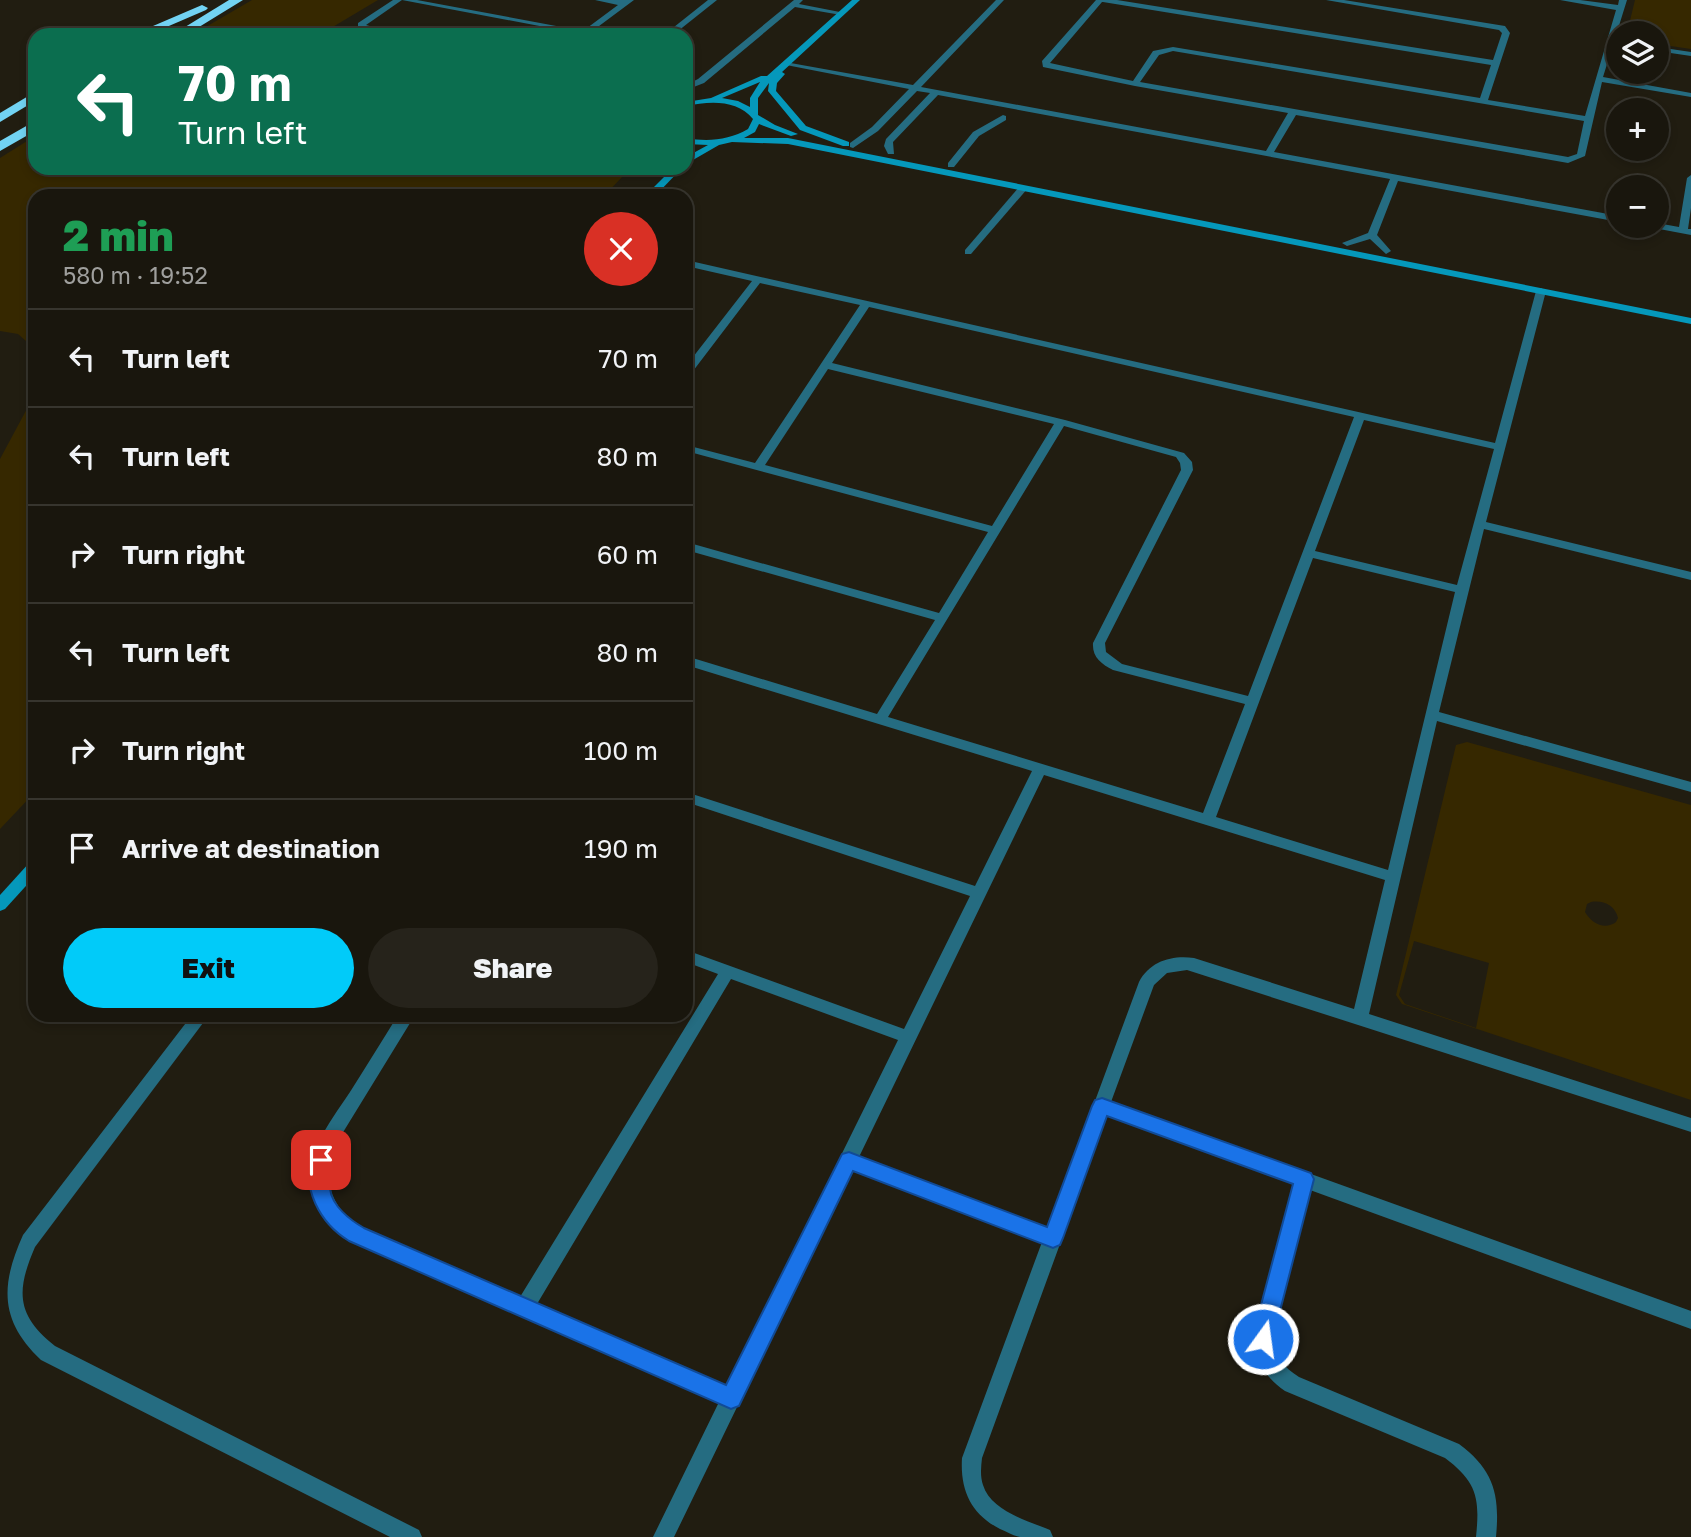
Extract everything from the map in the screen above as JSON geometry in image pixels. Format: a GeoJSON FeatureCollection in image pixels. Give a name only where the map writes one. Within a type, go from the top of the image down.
{"type":"FeatureCollection","features":[{"type":"Feature","properties":{"kind":"highway"},"geometry":{"type":"LineString","coordinates":[[169,28],[215,0]]}},
{"type":"Feature","properties":{"kind":"highway"},"geometry":{"type":"LineString","coordinates":[[190,28],[237,0]]}},
{"type":"Feature","properties":{"kind":"highway"},"geometry":{"type":"LineString","coordinates":[[155,28],[202,8]]}},
{"type":"Feature","properties":{"kind":"highway"},"geometry":{"type":"LineString","coordinates":[[0,118],[28,100]]}},
{"type":"Feature","properties":{"kind":"highway"},"geometry":{"type":"LineString","coordinates":[[0,133],[28,115]]}},
{"type":"Feature","properties":{"kind":"highway"},"geometry":{"type":"LineString","coordinates":[[0,147],[28,129]]}},
{"type":"Feature","properties":{"kind":"main road"},"geometry":{"type":"LineString","coordinates":[[734,140],[752,131],[756,117],[757,91],[856,0]]}},
{"type":"Feature","properties":{"kind":"main road"},"geometry":{"type":"LineString","coordinates":[[784,64],[783,71],[772,86],[775,96],[803,128],[849,144]]}},
{"type":"Feature","properties":{"kind":"main road"},"geometry":{"type":"LineString","coordinates":[[693,103],[743,89],[775,73]]}},
{"type":"Feature","properties":{"kind":"main road"},"geometry":{"type":"LineString","coordinates":[[699,102],[733,103],[783,132],[891,152],[1023,188],[1691,321]]}},
{"type":"Feature","properties":{"kind":"main road"},"geometry":{"type":"LineString","coordinates":[[693,141],[781,140],[952,170],[1009,177],[1691,313]]}},
{"type":"Feature","properties":{"kind":"main road"},"geometry":{"type":"LineString","coordinates":[[693,157],[721,142]]}},
{"type":"Feature","properties":{"kind":"main road"},"geometry":{"type":"LineString","coordinates":[[656,189],[670,175]]}},
{"type":"Feature","properties":{"kind":"main road"},"geometry":{"type":"LineString","coordinates":[[0,905],[28,874]]}},
{"type":"Feature","properties":{"kind":"street"},"geometry":{"type":"LineString","coordinates":[[366,28],[361,25],[398,0]]}},
{"type":"Feature","properties":{"kind":"street"},"geometry":{"type":"LineString","coordinates":[[405,0],[552,28]]}},
{"type":"Feature","properties":{"kind":"street"},"geometry":{"type":"LineString","coordinates":[[599,0],[627,2]]}},
{"type":"Feature","properties":{"kind":"street"},"geometry":{"type":"LineString","coordinates":[[677,28],[713,0]]}},
{"type":"Feature","properties":{"kind":"street"},"geometry":{"type":"LineString","coordinates":[[849,144],[875,129],[1000,0]]}},
{"type":"Feature","properties":{"kind":"street"},"geometry":{"type":"LineString","coordinates":[[1496,63],[1101,0],[1045,64],[1053,69],[1568,160],[1581,156],[1587,119],[1598,79],[1606,62]]}},
{"type":"Feature","properties":{"kind":"street"},"geometry":{"type":"LineString","coordinates":[[1330,0],[1499,27],[1506,33],[1483,101]]}},
{"type":"Feature","properties":{"kind":"street"},"geometry":{"type":"LineString","coordinates":[[1564,0],[1622,4]]}},
{"type":"Feature","properties":{"kind":"street"},"geometry":{"type":"LineString","coordinates":[[591,28],[627,2]]}},
{"type":"Feature","properties":{"kind":"street"},"geometry":{"type":"LineString","coordinates":[[693,85],[796,3],[841,13]]}},
{"type":"Feature","properties":{"kind":"street"},"geometry":{"type":"LineString","coordinates":[[1135,84],[1156,53],[1174,49],[1587,119]]}},
{"type":"Feature","properties":{"kind":"street"},"geometry":{"type":"LineString","coordinates":[[1669,51],[1691,54]]}},
{"type":"Feature","properties":{"kind":"street"},"geometry":{"type":"LineString","coordinates":[[784,64],[1606,217]]}},
{"type":"Feature","properties":{"kind":"street"},"geometry":{"type":"LineString","coordinates":[[1598,79],[1691,95]]}},
{"type":"Feature","properties":{"kind":"street"},"geometry":{"type":"LineString","coordinates":[[891,152],[889,141],[936,92]]}},
{"type":"Feature","properties":{"kind":"street"},"geometry":{"type":"LineString","coordinates":[[907,95],[929,100]]}},
{"type":"Feature","properties":{"kind":"street"},"geometry":{"type":"LineString","coordinates":[[1269,154],[1293,112]]}},
{"type":"Feature","properties":{"kind":"street"},"geometry":{"type":"LineString","coordinates":[[952,170],[976,134],[1003,118]]}},
{"type":"Feature","properties":{"kind":"street"},"geometry":{"type":"LineString","coordinates":[[1372,235],[1395,178]]}},
{"type":"Feature","properties":{"kind":"street"},"geometry":{"type":"LineString","coordinates":[[1669,228],[1687,231],[1691,178]]}},
{"type":"Feature","properties":{"kind":"street"},"geometry":{"type":"LineString","coordinates":[[968,252],[1023,188]]}},
{"type":"Feature","properties":{"kind":"street"},"geometry":{"type":"LineString","coordinates":[[1347,243],[1372,235]]}},
{"type":"Feature","properties":{"kind":"street"},"geometry":{"type":"LineString","coordinates":[[1372,235],[1378,245],[1387,251]]}},
{"type":"Feature","properties":{"kind":"street"},"geometry":{"type":"LineString","coordinates":[[693,265],[1499,447]]}},
{"type":"Feature","properties":{"kind":"street"},"geometry":{"type":"LineString","coordinates":[[693,364],[758,279]]}},
{"type":"Feature","properties":{"kind":"street"},"geometry":{"type":"LineString","coordinates":[[1360,1016],[1462,590],[1541,291]]}},
{"type":"Feature","properties":{"kind":"street"},"geometry":{"type":"LineString","coordinates":[[758,467],[866,303]]}},
{"type":"Feature","properties":{"kind":"street"},"geometry":{"type":"LineString","coordinates":[[825,365],[1061,422],[1175,452],[1184,458],[1187,466],[1099,643],[1102,657],[1118,667],[1253,702]]}},
{"type":"Feature","properties":{"kind":"street"},"geometry":{"type":"LineString","coordinates":[[1208,820],[1360,416]]}},
{"type":"Feature","properties":{"kind":"street"},"geometry":{"type":"LineString","coordinates":[[880,720],[940,617],[1061,422]]}},
{"type":"Feature","properties":{"kind":"street"},"geometry":{"type":"LineString","coordinates":[[693,450],[993,530]]}},
{"type":"Feature","properties":{"kind":"street"},"geometry":{"type":"LineString","coordinates":[[1479,524],[1691,576]]}},
{"type":"Feature","properties":{"kind":"street"},"geometry":{"type":"LineString","coordinates":[[693,548],[940,617]]}},
{"type":"Feature","properties":{"kind":"street"},"geometry":{"type":"LineString","coordinates":[[1309,553],[1462,590]]}},
{"type":"Feature","properties":{"kind":"street"},"geometry":{"type":"LineString","coordinates":[[693,662],[1393,877]]}},
{"type":"Feature","properties":{"kind":"street"},"geometry":{"type":"LineString","coordinates":[[1432,715],[1691,787]]}},
{"type":"Feature","properties":{"kind":"street"},"geometry":{"type":"LineString","coordinates":[[663,1537],[1040,769]]}},
{"type":"Feature","properties":{"kind":"street"},"geometry":{"type":"LineString","coordinates":[[693,799],[978,893]]}},
{"type":"Feature","properties":{"kind":"street"},"geometry":{"type":"LineString","coordinates":[[693,958],[908,1037]]}},
{"type":"Feature","properties":{"kind":"street"},"geometry":{"type":"LineString","coordinates":[[1043,1537],[989,1512],[975,1493],[970,1469],[1147,982],[1160,968],[1171,964],[1194,964],[1691,1125]]}},
{"type":"Feature","properties":{"kind":"street"},"geometry":{"type":"LineString","coordinates":[[524,1308],[728,971]]}},
{"type":"Feature","properties":{"kind":"street"},"geometry":{"type":"LineString","coordinates":[[196,1022],[29,1241],[15,1279],[13,1297],[16,1315],[28,1336],[48,1353],[412,1537]]}},
{"type":"Feature","properties":{"kind":"street"},"geometry":{"type":"LineString","coordinates":[[403,1022],[326,1145],[319,1175],[325,1204],[343,1227],[731,1398]]}},
{"type":"Feature","properties":{"kind":"street"},"geometry":{"type":"LineString","coordinates":[[1102,1106],[1691,1320]]}},
{"type":"Feature","properties":{"kind":"street"},"geometry":{"type":"LineString","coordinates":[[849,1161],[1053,1238]]}},
{"type":"Feature","properties":{"kind":"street"},"geometry":{"type":"LineString","coordinates":[[1304,1179],[1263,1339],[1267,1360],[1282,1378],[1292,1384],[1452,1451],[1465,1459],[1483,1483],[1488,1497],[1490,1510],[1486,1537]]}},
{"type":"Feature","properties":{"kind":"shaded area"},"geometry":{"type":"Polygon","coordinates":[[[252,0],[378,0],[331,28],[204,28],[252,0]]]}},
{"type":"Feature","properties":{"kind":"shaded area"},"geometry":{"type":"Polygon","coordinates":[[[1635,0],[1691,0],[1691,49],[1669,46],[1669,21],[1630,21],[1635,0]]]}},
{"type":"Feature","properties":{"kind":"shaded area"},"geometry":{"type":"Polygon","coordinates":[[[28,140],[28,175],[623,176],[611,189],[28,189],[28,343],[18,334],[0,331],[0,158],[28,140]]]}},
{"type":"Feature","properties":{"kind":"shaded area"},"geometry":{"type":"Polygon","coordinates":[[[28,407],[28,799],[0,829],[0,459],[28,407]]]}},
{"type":"Feature","properties":{"kind":"shaded area"},"geometry":{"type":"Polygon","coordinates":[[[1467,742],[1691,805],[1691,1100],[1402,1004],[1396,995],[1456,745],[1467,742]],[[1600,902],[1587,904],[1585,912],[1591,920],[1603,926],[1616,922],[1618,918],[1611,907],[1600,902]],[[1414,941],[1399,995],[1405,1004],[1476,1028],[1489,963],[1414,941]]]}},
{"type":"Feature","properties":{"kind":"route"},"geometry":{"type":"LineString","coordinates":[[321,1160],[320,1190],[325,1204],[343,1227],[356,1235],[731,1398],[849,1161],[1053,1238],[1102,1106],[1304,1179],[1263,1339]]}}]}
